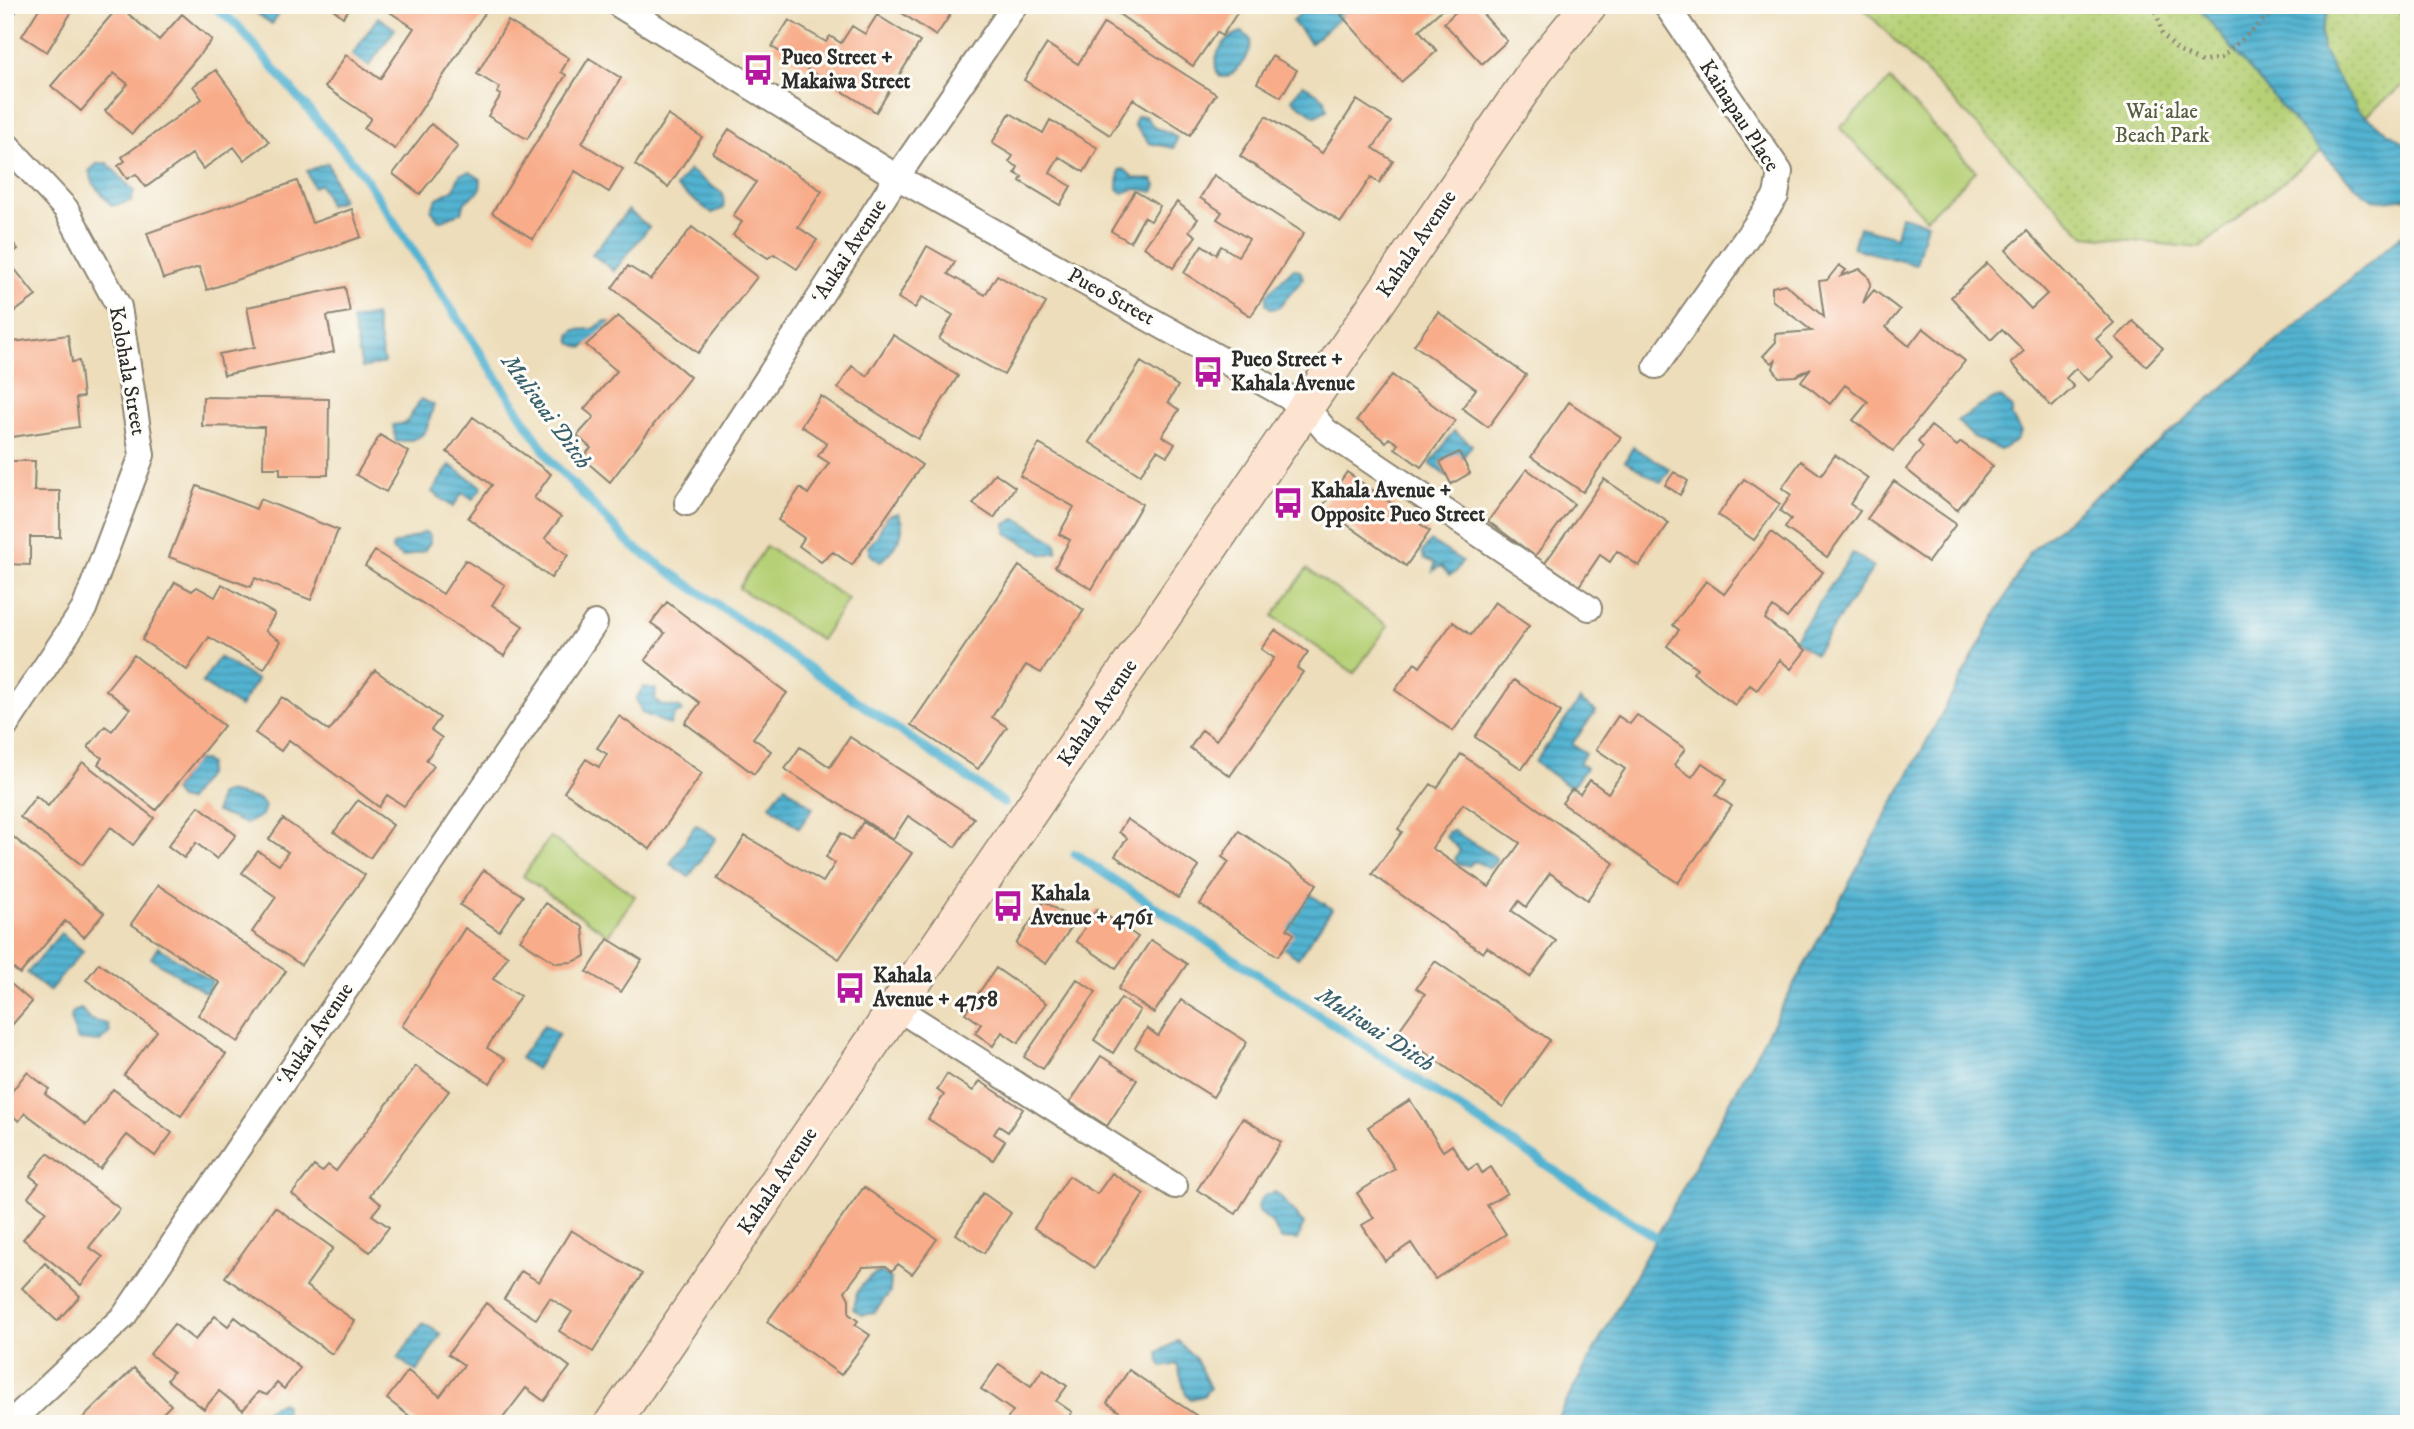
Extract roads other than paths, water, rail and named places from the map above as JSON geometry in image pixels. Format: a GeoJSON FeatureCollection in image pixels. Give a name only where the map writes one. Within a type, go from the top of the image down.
{"type":"FeatureCollection","features":[{"type":"Feature","properties":{"kind":"street","name":"Pueo Street"},"geometry":{"type":"LineString","coordinates":[[619,5],[897,177],[1306,407],[1326,431],[1589,608]]}},
{"type":"Feature","properties":{"kind":"street","name":"ʻAukai Avenue"},"geometry":{"type":"LineString","coordinates":[[687,503],[897,177],[1015,5]]}},
{"type":"Feature","properties":{"kind":"street","name":"Kahala Avenue"},"geometry":{"type":"LineString","coordinates":[[611,1424],[1536,70],[1589,5]]}},
{"type":"Feature","properties":{"kind":"street","name":"Kainapau Place"},"geometry":{"type":"LineString","coordinates":[[1656,366],[1776,196],[1780,172],[1667,5]]}},
{"type":"Feature","properties":{"kind":"street","name":"Kolohala Street"},"geometry":{"type":"LineString","coordinates":[[5,143],[66,209],[119,307],[142,454],[83,609],[5,727]]}},
{"type":"Feature","properties":{"kind":"street","name":"ʻAukai Avenue"},"geometry":{"type":"LineString","coordinates":[[9,1424],[124,1316],[596,623]]}},
{"type":"Feature","properties":{"kind":"street"},"geometry":{"type":"LineString","coordinates":[[897,1008],[1175,1186]]}},
{"type":"Feature","properties":{"kind":"water"},"geometry":{"type":"Polygon","coordinates":[[[261,5],[284,5],[272,24],[256,13],[261,5]]]}},
{"type":"Feature","properties":{"kind":"water"},"geometry":{"type":"Polygon","coordinates":[[[1310,5],[1335,5],[1344,15],[1311,43],[1292,21],[1310,5]]]}},
{"type":"Feature","properties":{"kind":"water"},"geometry":{"type":"Polygon","coordinates":[[[2196,5],[2330,5],[2321,32],[2323,50],[2359,111],[2409,147],[2409,198],[2376,200],[2362,191],[2314,144],[2196,5]]]}},
{"type":"Feature","properties":{"kind":"water"},"geometry":{"type":"Polygon","coordinates":[[[378,17],[395,29],[369,66],[352,55],[378,17]]]}},
{"type":"Feature","properties":{"kind":"water"},"geometry":{"type":"Polygon","coordinates":[[[1242,32],[1250,38],[1247,55],[1228,77],[1220,77],[1216,64],[1219,50],[1229,39],[1242,32]]]}},
{"type":"Feature","properties":{"kind":"water"},"geometry":{"type":"Polygon","coordinates":[[[1303,84],[1325,99],[1327,110],[1315,116],[1292,100],[1303,84]]]}},
{"type":"Feature","properties":{"kind":"water"},"geometry":{"type":"Polygon","coordinates":[[[1137,116],[1145,116],[1155,128],[1169,132],[1177,138],[1174,148],[1149,143],[1134,125],[1137,116]]]}},
{"type":"Feature","properties":{"kind":"water"},"geometry":{"type":"Polygon","coordinates":[[[107,163],[134,191],[131,201],[112,206],[94,185],[89,171],[97,164],[107,163]]]}},
{"type":"Feature","properties":{"kind":"water"},"geometry":{"type":"Polygon","coordinates":[[[328,163],[342,200],[329,205],[320,184],[313,187],[307,171],[328,163]]]}},
{"type":"Feature","properties":{"kind":"water"},"geometry":{"type":"Polygon","coordinates":[[[1124,169],[1134,178],[1153,180],[1156,186],[1153,192],[1135,189],[1123,193],[1118,189],[1119,170],[1124,169]]]}},
{"type":"Feature","properties":{"kind":"water"},"geometry":{"type":"Polygon","coordinates":[[[689,170],[723,194],[724,208],[712,213],[676,187],[689,170]]]}},
{"type":"Feature","properties":{"kind":"water"},"geometry":{"type":"Polygon","coordinates":[[[470,172],[481,179],[480,190],[465,202],[462,212],[440,221],[431,210],[437,198],[454,189],[460,174],[470,172]]]}},
{"type":"Feature","properties":{"kind":"water"},"geometry":{"type":"Polygon","coordinates":[[[628,210],[649,227],[614,271],[592,254],[628,210]]]}},
{"type":"Feature","properties":{"kind":"water"},"geometry":{"type":"Polygon","coordinates":[[[1901,216],[1927,223],[1916,265],[1853,248],[1859,227],[1896,237],[1901,216]]]}},
{"type":"Feature","properties":{"kind":"water"},"geometry":{"type":"Polygon","coordinates":[[[2409,229],[2409,1424],[1554,1424],[2030,552],[2409,229]]]}},
{"type":"Feature","properties":{"kind":"water"},"geometry":{"type":"Polygon","coordinates":[[[1294,268],[1301,272],[1303,279],[1278,308],[1271,309],[1266,304],[1267,294],[1294,268]]]}},
{"type":"Feature","properties":{"kind":"water"},"geometry":{"type":"Polygon","coordinates":[[[375,315],[384,363],[362,368],[352,320],[375,315]]]}},
{"type":"Feature","properties":{"kind":"water"},"geometry":{"type":"Polygon","coordinates":[[[605,321],[612,323],[604,342],[583,348],[571,343],[570,335],[575,330],[593,329],[605,321]]]}},
{"type":"Feature","properties":{"kind":"water"},"geometry":{"type":"Polygon","coordinates":[[[2001,398],[2012,408],[2012,417],[2021,432],[2016,441],[2000,450],[1973,437],[1957,421],[1992,399],[2001,398]]]}},
{"type":"Feature","properties":{"kind":"water"},"geometry":{"type":"Polygon","coordinates":[[[421,399],[434,405],[424,433],[414,439],[396,442],[393,425],[406,423],[421,399]]]}},
{"type":"Feature","properties":{"kind":"water"},"geometry":{"type":"Polygon","coordinates":[[[1454,431],[1472,445],[1448,477],[1430,464],[1454,431]]]}},
{"type":"Feature","properties":{"kind":"water"},"geometry":{"type":"Polygon","coordinates":[[[1633,447],[1670,469],[1661,483],[1625,461],[1633,447]]]}},
{"type":"Feature","properties":{"kind":"water"},"geometry":{"type":"Polygon","coordinates":[[[450,465],[482,487],[473,499],[462,493],[453,507],[432,492],[450,465]]]}},
{"type":"Feature","properties":{"kind":"water"},"geometry":{"type":"Polygon","coordinates":[[[898,513],[902,527],[899,539],[880,562],[870,554],[868,547],[876,538],[887,516],[898,513]]]}},
{"type":"Feature","properties":{"kind":"water"},"geometry":{"type":"Polygon","coordinates":[[[1017,518],[1056,543],[1057,552],[1044,555],[1006,533],[1006,524],[1017,518]]]}},
{"type":"Feature","properties":{"kind":"water"},"geometry":{"type":"Polygon","coordinates":[[[425,532],[430,535],[430,543],[424,551],[403,557],[392,550],[393,545],[425,532]]]}},
{"type":"Feature","properties":{"kind":"water"},"geometry":{"type":"Polygon","coordinates":[[[1431,541],[1462,561],[1455,573],[1449,575],[1441,566],[1433,571],[1435,563],[1424,559],[1422,552],[1431,541]]]}},
{"type":"Feature","properties":{"kind":"water"},"geometry":{"type":"Polygon","coordinates":[[[1853,553],[1874,567],[1815,654],[1794,640],[1853,553]]]}},
{"type":"Feature","properties":{"kind":"water"},"geometry":{"type":"Polygon","coordinates":[[[219,657],[257,680],[240,707],[202,683],[219,657]]]}},
{"type":"Feature","properties":{"kind":"water"},"geometry":{"type":"Polygon","coordinates":[[[643,687],[656,689],[655,700],[662,705],[680,708],[682,711],[674,715],[670,725],[642,713],[636,699],[643,687]]]}},
{"type":"Feature","properties":{"kind":"water"},"geometry":{"type":"Polygon","coordinates":[[[1580,700],[1596,711],[1572,744],[1585,754],[1579,763],[1586,768],[1571,788],[1535,762],[1580,700]]]}},
{"type":"Feature","properties":{"kind":"water"},"geometry":{"type":"Polygon","coordinates":[[[204,760],[209,764],[207,775],[187,801],[179,799],[173,792],[192,761],[204,760]]]}},
{"type":"Feature","properties":{"kind":"water"},"geometry":{"type":"Polygon","coordinates":[[[785,786],[813,808],[799,828],[770,805],[785,786]]]}},
{"type":"Feature","properties":{"kind":"water"},"geometry":{"type":"Polygon","coordinates":[[[226,792],[258,799],[265,806],[262,815],[246,824],[216,812],[219,796],[226,792]]]}},
{"type":"Feature","properties":{"kind":"water"},"geometry":{"type":"Polygon","coordinates":[[[696,824],[716,838],[689,877],[670,864],[696,824]]]}},
{"type":"Feature","properties":{"kind":"water"},"geometry":{"type":"Polygon","coordinates":[[[1454,831],[1495,857],[1497,861],[1490,868],[1474,861],[1469,866],[1458,864],[1455,859],[1460,850],[1446,837],[1448,832],[1454,831]]]}},
{"type":"Feature","properties":{"kind":"water"},"geometry":{"type":"Polygon","coordinates":[[[1308,893],[1332,909],[1298,958],[1274,941],[1308,893]]]}},
{"type":"Feature","properties":{"kind":"water"},"geometry":{"type":"Polygon","coordinates":[[[61,933],[83,951],[49,991],[27,973],[61,933]]]}},
{"type":"Feature","properties":{"kind":"water"},"geometry":{"type":"Polygon","coordinates":[[[158,947],[213,982],[206,993],[151,958],[158,947]]]}},
{"type":"Feature","properties":{"kind":"water"},"geometry":{"type":"Polygon","coordinates":[[[81,1009],[91,1020],[108,1024],[110,1032],[100,1042],[78,1040],[70,1019],[73,1012],[81,1009]]]}},
{"type":"Feature","properties":{"kind":"water"},"geometry":{"type":"Polygon","coordinates":[[[544,1025],[559,1034],[536,1069],[520,1058],[544,1025]]]}},
{"type":"Feature","properties":{"kind":"water"},"geometry":{"type":"Polygon","coordinates":[[[1275,1192],[1304,1224],[1297,1240],[1281,1239],[1271,1222],[1259,1212],[1258,1204],[1265,1195],[1275,1192]]]}},
{"type":"Feature","properties":{"kind":"water"},"geometry":{"type":"Polygon","coordinates":[[[881,1272],[891,1278],[890,1292],[874,1313],[862,1315],[853,1309],[856,1297],[865,1282],[881,1272]]]}},
{"type":"Feature","properties":{"kind":"water"},"geometry":{"type":"Polygon","coordinates":[[[423,1323],[441,1334],[417,1372],[398,1358],[423,1323]]]}},
{"type":"Feature","properties":{"kind":"water"},"geometry":{"type":"Polygon","coordinates":[[[1178,1341],[1196,1359],[1210,1388],[1203,1396],[1191,1399],[1186,1395],[1177,1364],[1163,1367],[1159,1362],[1158,1352],[1178,1341]]]}},
{"type":"Feature","properties":{"kind":"water"},"geometry":{"type":"Polygon","coordinates":[[[281,1402],[285,1404],[284,1415],[277,1424],[257,1424],[266,1410],[281,1402]]]}},
{"type":"Feature","properties":{"kind":"waterway","name":"Muliwai Ditch"},"geometry":{"type":"LineString","coordinates":[[212,5],[237,25],[362,173],[552,462],[631,545],[1004,803]]}},
{"type":"Feature","properties":{"kind":"waterway","name":"Muliwai Ditch"},"geometry":{"type":"LineString","coordinates":[[1075,854],[1655,1237]]}},
{"type":"Feature","properties":{"kind":"place","name":"Pueo Street + Makaiwa Street"},"geometry":{"type":"Point","coordinates":[758,70]}},
{"type":"Feature","properties":{"kind":"place","name":"Pueo Street + Kahala Avenue"},"geometry":{"type":"Point","coordinates":[1208,372]}},
{"type":"Feature","properties":{"kind":"place","name":"Kahala Avenue + Opposite Pueo Street"},"geometry":{"type":"Point","coordinates":[1288,503]}},
{"type":"Feature","properties":{"kind":"place","name":"Kahala Avenue + 4761"},"geometry":{"type":"Point","coordinates":[1008,906]}},
{"type":"Feature","properties":{"kind":"place","name":"Kahala Avenue + 4758"},"geometry":{"type":"Point","coordinates":[850,988]}},
{"type":"Feature","properties":{"kind":"park label","name":"Waiʻalae Beach Park"},"geometry":{"type":"Point","coordinates":[2162,124]}}]}
